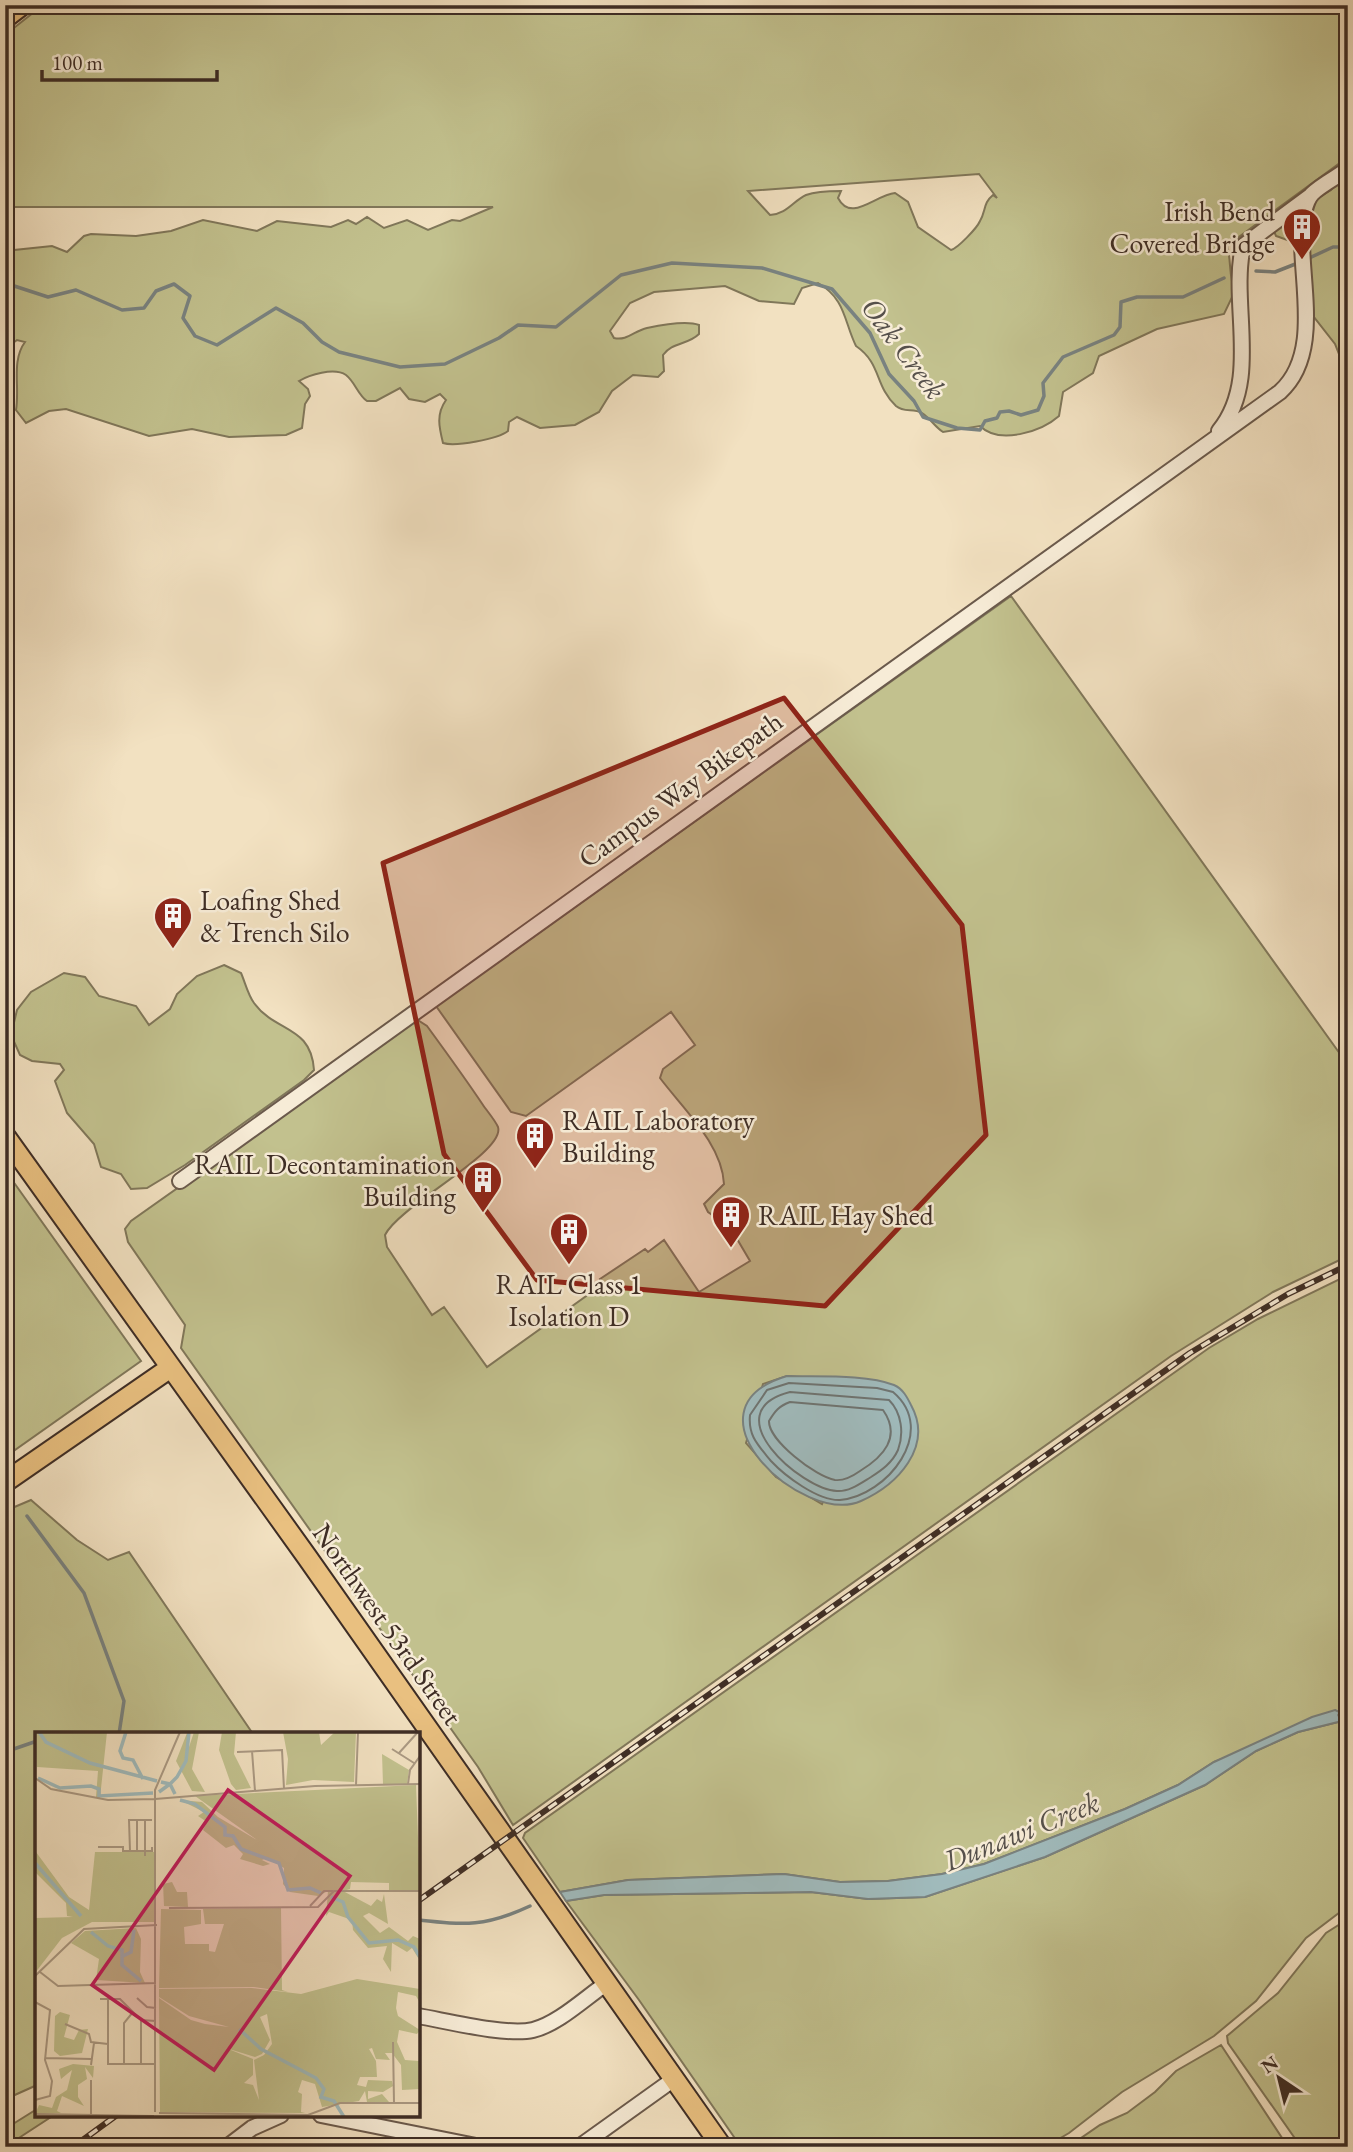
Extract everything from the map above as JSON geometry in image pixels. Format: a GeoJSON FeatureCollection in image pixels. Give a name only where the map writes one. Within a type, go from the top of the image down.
{"type":"FeatureCollection","features":[{"type":"Feature","properties":{"kind":"main road"},"geometry":{"type":"LineString","coordinates":[[5,18],[22,5]]}},
{"type":"Feature","properties":{"kind":"main road","name":"Northwest 53rd Street"},"geometry":{"type":"LineString","coordinates":[[5,1136],[722,2147]]}},
{"type":"Feature","properties":{"kind":"main road"},"geometry":{"type":"LineString","coordinates":[[5,1482],[170,1368]]}},
{"type":"Feature","properties":{"kind":"street","name":"Campus Way Bikepath"},"geometry":{"type":"LineString","coordinates":[[1211,440],[1229,414],[1238,383],[1242,346],[1243,246],[1348,169]]}},
{"type":"Feature","properties":{"kind":"street","name":"Campus Way Bikepath"},"geometry":{"type":"LineString","coordinates":[[180,1181],[1280,392],[1298,372],[1304,342],[1302,243],[1305,209],[1312,194]]}},
{"type":"Feature","properties":{"kind":"street"},"geometry":{"type":"LineString","coordinates":[[420,2016],[515,2031],[532,2030],[545,2025],[607,1983]]}},
{"type":"Feature","properties":{"kind":"street"},"geometry":{"type":"LineString","coordinates":[[579,2147],[674,2079]]}},
{"type":"Feature","properties":{"kind":"street"},"geometry":{"type":"LineString","coordinates":[[227,2147],[253,2128],[277,2117]]}},
{"type":"Feature","properties":{"kind":"street"},"geometry":{"type":"LineString","coordinates":[[330,2117],[443,2143],[481,2147]]}},
{"type":"Feature","properties":{"kind":"highlighted area"},"geometry":{"type":"Polygon","coordinates":[[[784,698],[962,925],[986,1135],[825,1306],[537,1280],[444,1154],[383,863],[784,698]]]}},
{"type":"Feature","properties":{"kind":"shaded area"},"geometry":{"type":"Polygon","coordinates":[[[43,5],[1348,5],[1348,157],[1236,239],[1226,241],[1235,291],[1224,314],[1157,329],[1099,356],[1093,373],[1063,392],[1059,416],[1042,427],[1020,434],[998,435],[980,426],[943,432],[922,413],[896,406],[884,390],[870,360],[856,346],[834,296],[818,283],[802,288],[794,304],[759,301],[725,286],[654,292],[630,303],[610,331],[614,338],[627,337],[647,328],[681,323],[699,325],[699,334],[663,355],[664,371],[658,377],[633,375],[612,391],[599,412],[575,425],[540,428],[517,417],[509,422],[508,431],[495,437],[466,443],[443,443],[440,416],[446,400],[440,394],[425,402],[409,399],[400,388],[376,401],[367,401],[346,375],[328,372],[299,381],[308,389],[310,396],[305,404],[302,428],[286,435],[229,437],[192,429],[149,436],[66,409],[49,411],[26,423],[16,410],[18,357],[25,342],[17,340],[5,349],[5,251],[52,246],[67,252],[84,236],[91,234],[136,236],[171,231],[203,220],[257,231],[277,221],[331,227],[348,220],[356,224],[367,217],[384,228],[407,220],[428,230],[452,220],[460,221],[493,207],[5,207],[5,35],[43,5]],[[979,174],[748,191],[770,215],[785,210],[806,195],[815,193],[841,191],[838,198],[843,205],[856,208],[895,193],[908,202],[918,227],[951,250],[975,228],[990,198],[993,195],[997,198],[979,174]]]}},
{"type":"Feature","properties":{"kind":"shaded area"},"geometry":{"type":"Polygon","coordinates":[[[1348,170],[1348,377],[1335,344],[1314,317],[1312,297],[1303,278],[1310,260],[1309,254],[1306,249],[1276,236],[1273,229],[1292,211],[1304,221],[1310,217],[1315,200],[1331,190],[1348,170]]]}},
{"type":"Feature","properties":{"kind":"shaded area"},"geometry":{"type":"Polygon","coordinates":[[[1011,596],[1348,1065],[1348,1256],[1273,1292],[1171,1356],[513,1825],[478,1767],[181,1348],[185,1325],[128,1242],[125,1229],[131,1221],[416,1019],[427,1026],[498,1127],[496,1138],[486,1150],[394,1223],[385,1235],[387,1247],[432,1315],[444,1307],[487,1367],[603,1284],[600,1279],[645,1249],[648,1252],[664,1240],[699,1292],[750,1261],[730,1227],[708,1212],[704,1204],[724,1184],[717,1155],[700,1128],[660,1078],[663,1069],[695,1045],[671,1012],[526,1116],[511,1112],[436,1006],[1011,596]],[[787,1376],[763,1384],[746,1443],[776,1477],[822,1504],[878,1382],[787,1376]]]}},
{"type":"Feature","properties":{"kind":"shaded area"},"geometry":{"type":"Polygon","coordinates":[[[224,965],[241,973],[252,1000],[263,1013],[291,1031],[306,1045],[314,1070],[304,1080],[185,1165],[147,1188],[131,1189],[121,1174],[101,1167],[94,1144],[67,1113],[55,1081],[64,1070],[60,1064],[32,1061],[20,1055],[11,1035],[17,1010],[31,992],[64,973],[85,977],[99,996],[136,1006],[149,1025],[170,1009],[177,994],[197,976],[224,965]]]}},
{"type":"Feature","properties":{"kind":"shaded area"},"geometry":{"type":"Polygon","coordinates":[[[5,1170],[141,1361],[5,1457],[5,1170]]]}},
{"type":"Feature","properties":{"kind":"shaded area"},"geometry":{"type":"Polygon","coordinates":[[[1348,1275],[1348,1906],[1306,1938],[1256,2001],[1214,2036],[1122,2092],[1069,2133],[1045,2147],[741,2147],[566,1901],[604,1895],[811,1892],[868,1899],[925,1897],[1045,1857],[1205,1785],[1256,1751],[1298,1732],[1346,1720],[1344,1714],[1214,1762],[1178,1785],[1125,1809],[984,1864],[942,1874],[888,1881],[840,1882],[784,1874],[628,1880],[560,1892],[523,1838],[525,1833],[1209,1348],[1258,1319],[1348,1275]]]}},
{"type":"Feature","properties":{"kind":"shaded area"},"geometry":{"type":"Polygon","coordinates":[[[31,1500],[77,1540],[108,1560],[129,1552],[252,1732],[35,1732],[35,2086],[8,2098],[5,2096],[5,1511],[31,1500]]]}},
{"type":"Feature","properties":{"kind":"shaded area"},"geometry":{"type":"Polygon","coordinates":[[[1348,1919],[1348,2147],[1301,2147],[1228,2043],[1227,2036],[1278,1993],[1326,1933],[1348,1919]]]}},
{"type":"Feature","properties":{"kind":"shaded area"},"geometry":{"type":"Polygon","coordinates":[[[1221,2045],[1288,2147],[1068,2147],[1100,2125],[1127,2113],[1155,2092],[1176,2071],[1221,2045]]]}},
{"type":"Feature","properties":{"kind":"shaded area"},"geometry":{"type":"Polygon","coordinates":[[[35,2110],[35,2117],[51,2117],[5,2147],[5,2129],[35,2110]]]}},
{"type":"Feature","properties":{"kind":"water"},"geometry":{"type":"Polygon","coordinates":[[[787,1376],[870,1379],[883,1381],[900,1389],[911,1405],[917,1421],[918,1435],[915,1450],[899,1475],[861,1501],[837,1504],[809,1497],[783,1482],[761,1461],[746,1437],[744,1413],[756,1392],[787,1376]]]}},
{"type":"Feature","properties":{"kind":"water"},"geometry":{"type":"Polygon","coordinates":[[[1335,1710],[1344,1714],[1346,1720],[1298,1732],[1256,1751],[1205,1785],[1045,1857],[925,1897],[868,1899],[811,1892],[604,1895],[566,1901],[560,1892],[628,1880],[784,1874],[840,1882],[888,1881],[942,1874],[984,1864],[1125,1809],[1178,1785],[1214,1762],[1312,1717],[1335,1710]]]}},
{"type":"Feature","properties":{"kind":"waterway","name":"Oak Creek"},"geometry":{"type":"LineString","coordinates":[[1305,260],[1333,247],[1348,247]]}},
{"type":"Feature","properties":{"kind":"waterway","name":"Oak Creek"},"geometry":{"type":"LineString","coordinates":[[5,283],[48,297],[76,290],[122,310],[144,308],[156,291],[174,284],[190,296],[183,318],[195,336],[217,345],[276,308],[303,323],[322,342],[339,352],[400,367],[445,364],[499,338],[518,325],[556,327],[621,275],[672,263],[762,268],[832,289],[870,333],[889,374],[914,401],[923,417],[957,428],[980,430],[985,421],[997,418],[1000,412],[1009,411],[1021,415],[1038,410],[1044,396],[1043,383],[1063,357],[1114,335],[1120,327],[1121,302],[1137,297],[1183,297],[1224,278]]}},
{"type":"Feature","properties":{"kind":"waterway","name":"Oak Creek"},"geometry":{"type":"LineString","coordinates":[[1256,271],[1275,272],[1298,263]]}},
{"type":"Feature","properties":{"kind":"waterway"},"geometry":{"type":"LineString","coordinates":[[27,1516],[84,1593],[124,1701],[119,1732]]}},
{"type":"Feature","properties":{"kind":"waterway","name":"Dunawi Creek"},"geometry":{"type":"LineString","coordinates":[[1339,1715],[1348,1714]]}},
{"type":"Feature","properties":{"kind":"waterway","name":"Dunawi Creek"},"geometry":{"type":"LineString","coordinates":[[5,1752],[35,1742]]}},
{"type":"Feature","properties":{"kind":"waterway","name":"Dunawi Creek"},"geometry":{"type":"LineString","coordinates":[[420,1920],[475,1923],[500,1918],[530,1906]]}},
{"type":"Feature","properties":{"kind":"railway"},"geometry":{"type":"LineString","coordinates":[[420,1900],[1190,1353],[1288,1294],[1348,1265]]}},
{"type":"Feature","properties":{"kind":"railway"},"geometry":{"type":"LineString","coordinates":[[73,2147],[114,2117]]}},
{"type":"Feature","properties":{"kind":"place","name":"Irish Bend Covered Bridge"},"geometry":{"type":"Point","coordinates":[1302,261]}},
{"type":"Feature","properties":{"kind":"place","name":"Loafing Shed & Trench Silo"},"geometry":{"type":"Point","coordinates":[173,950]}},
{"type":"Feature","properties":{"kind":"place","name":"RAIL Laboratory Building"},"geometry":{"type":"Point","coordinates":[535,1170]}},
{"type":"Feature","properties":{"kind":"place","name":"RAIL Decontamination Building"},"geometry":{"type":"Point","coordinates":[483,1214]}},
{"type":"Feature","properties":{"kind":"place","name":"RAIL Hay Shed"},"geometry":{"type":"Point","coordinates":[731,1249]}},
{"type":"Feature","properties":{"kind":"place","name":"RAIL Class 1 Isolation D"},"geometry":{"type":"Point","coordinates":[569,1266]}}]}
